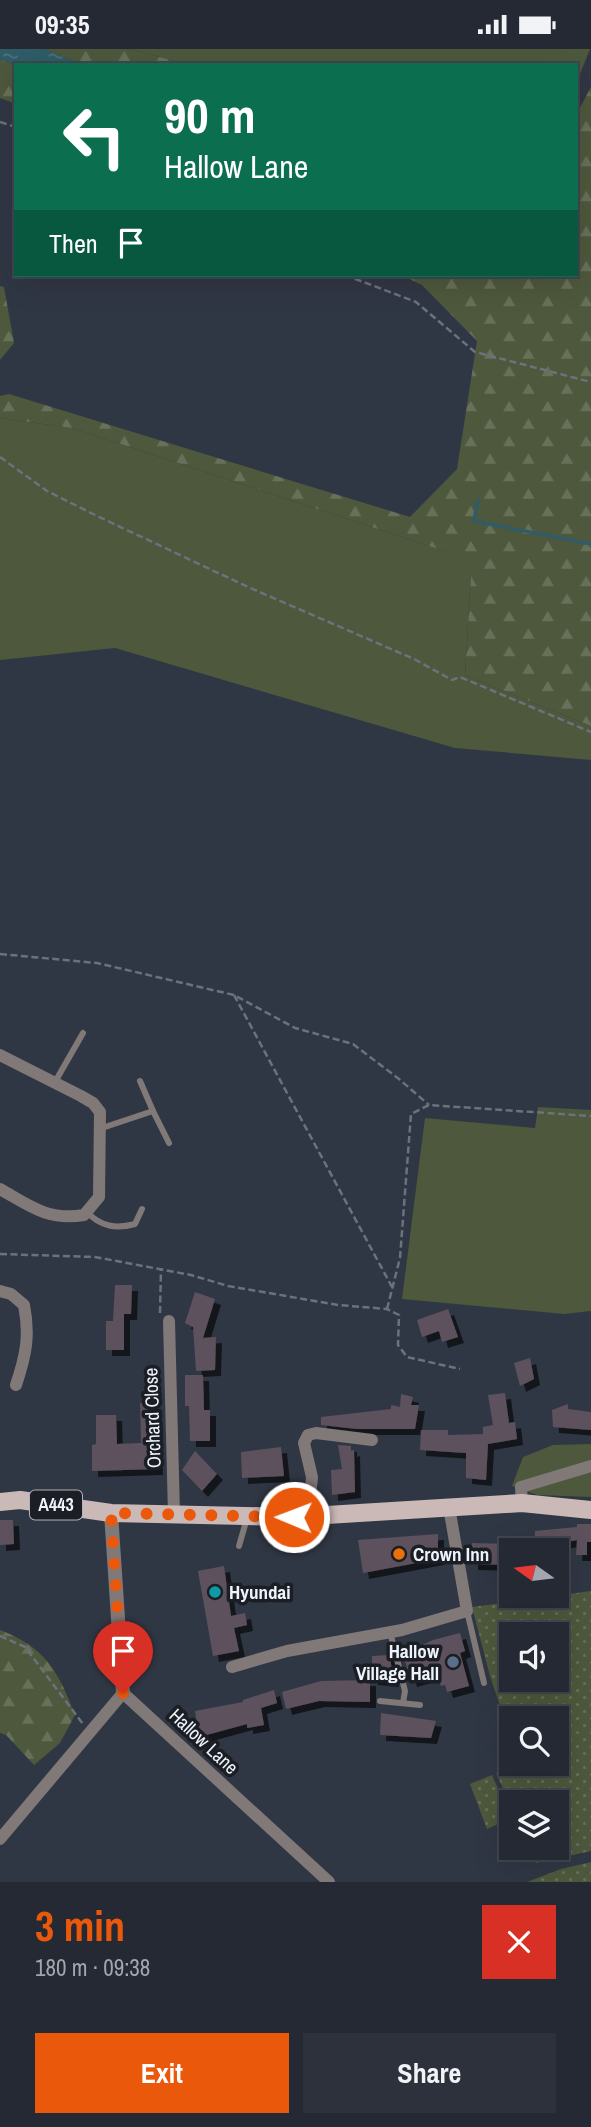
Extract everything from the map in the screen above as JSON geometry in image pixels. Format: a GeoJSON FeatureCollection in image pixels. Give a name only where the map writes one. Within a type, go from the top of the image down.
{"type":"FeatureCollection","features":[{"type":"Feature","properties":{"kind":"main road","name":"A443"},"geometry":{"type":"LineString","coordinates":[[0,1502],[20,1500],[111,1513],[247,1516],[308,1516],[522,1503],[591,1510]]}},
{"type":"Feature","properties":{"kind":"street"},"geometry":{"type":"LineString","coordinates":[[0,1055],[93,1103],[100,1112],[99,1197],[84,1215],[69,1218],[51,1216],[32,1209],[0,1189]]}},
{"type":"Feature","properties":{"kind":"street"},"geometry":{"type":"LineString","coordinates":[[0,1291],[11,1294],[24,1305],[29,1329],[25,1359],[16,1385]]}},
{"type":"Feature","properties":{"kind":"street","name":"Orchard Close"},"geometry":{"type":"LineString","coordinates":[[169,1321],[174,1514]]}},
{"type":"Feature","properties":{"kind":"street"},"geometry":{"type":"LineString","coordinates":[[308,1516],[312,1477],[304,1443],[308,1435],[316,1433],[372,1440]]}},
{"type":"Feature","properties":{"kind":"street"},"geometry":{"type":"LineString","coordinates":[[522,1503],[521,1487],[591,1466]]}},
{"type":"Feature","properties":{"kind":"street"},"geometry":{"type":"LineString","coordinates":[[232,1667],[287,1651],[390,1632],[467,1611],[449,1507]]}},
{"type":"Feature","properties":{"kind":"street"},"geometry":{"type":"LineString","coordinates":[[0,1839],[123,1693],[111,1513]]}},
{"type":"Feature","properties":{"kind":"street","name":"Hallow Lane"},"geometry":{"type":"LineString","coordinates":[[123,1693],[329,1882]]}},
{"type":"Feature","properties":{"kind":"lane"},"geometry":{"type":"LineString","coordinates":[[54,1084],[83,1033]]}},
{"type":"Feature","properties":{"kind":"lane"},"geometry":{"type":"LineString","coordinates":[[140,1081],[169,1143]]}},
{"type":"Feature","properties":{"kind":"lane"},"geometry":{"type":"LineString","coordinates":[[99,1129],[153,1111]]}},
{"type":"Feature","properties":{"kind":"lane"},"geometry":{"type":"LineString","coordinates":[[87,1212],[96,1221],[114,1226],[135,1224],[142,1209]]}},
{"type":"Feature","properties":{"kind":"lane"},"geometry":{"type":"LineString","coordinates":[[239,1546],[247,1516]]}},
{"type":"Feature","properties":{"kind":"lane"},"geometry":{"type":"LineString","coordinates":[[467,1611],[484,1683]]}},
{"type":"Feature","properties":{"kind":"lane"},"geometry":{"type":"LineString","coordinates":[[390,1632],[405,1691],[403,1703]]}},
{"type":"Feature","properties":{"kind":"lane"},"geometry":{"type":"LineString","coordinates":[[380,1701],[419,1705]]}},
{"type":"Feature","properties":{"kind":"path"},"geometry":{"type":"LineString","coordinates":[[350,277],[416,302],[475,352],[591,382]]}},
{"type":"Feature","properties":{"kind":"path"},"geometry":{"type":"LineString","coordinates":[[0,457],[47,491],[248,587],[414,659],[452,680],[460,677],[591,732]]}},
{"type":"Feature","properties":{"kind":"path"},"geometry":{"type":"LineString","coordinates":[[0,954],[97,963],[233,995],[295,1028],[353,1044],[400,1079],[429,1105]]}},
{"type":"Feature","properties":{"kind":"path"},"geometry":{"type":"LineString","coordinates":[[233,995],[393,1289]]}},
{"type":"Feature","properties":{"kind":"path"},"geometry":{"type":"LineString","coordinates":[[387,1309],[400,1258],[411,1114],[429,1105],[591,1115]]}},
{"type":"Feature","properties":{"kind":"path"},"geometry":{"type":"LineString","coordinates":[[0,1254],[95,1257],[161,1268],[240,1288],[338,1305],[387,1309],[399,1315],[398,1345],[407,1357],[460,1369]]}},
{"type":"Feature","properties":{"kind":"path"},"geometry":{"type":"LineString","coordinates":[[161,1268],[160,1317],[169,1321]]}},
{"type":"Feature","properties":{"kind":"path"},"geometry":{"type":"LineString","coordinates":[[0,1636],[25,1647],[90,1732]]}},
{"type":"Feature","properties":{"kind":"green space"},"geometry":{"type":"Polygon","coordinates":[[[44,49],[130,49],[182,63],[78,63],[44,49]]]}},
{"type":"Feature","properties":{"kind":"green space"},"geometry":{"type":"Polygon","coordinates":[[[130,49],[590,49],[578,79],[578,63],[182,63],[130,49]]]}},
{"type":"Feature","properties":{"kind":"green space"},"geometry":{"type":"Polygon","coordinates":[[[0,59],[14,64],[14,103],[0,98],[0,59]]]}},
{"type":"Feature","properties":{"kind":"green space"},"geometry":{"type":"Polygon","coordinates":[[[591,87],[591,726],[465,675],[471,575],[444,551],[72,428],[0,418],[0,396],[9,394],[410,517],[457,469],[477,341],[422,285],[405,277],[578,277],[578,111],[591,87]]]}},
{"type":"Feature","properties":{"kind":"green space"},"geometry":{"type":"Polygon","coordinates":[[[0,286],[4,287],[14,343],[0,360],[0,286]]]}},
{"type":"Feature","properties":{"kind":"green space"},"geometry":{"type":"Polygon","coordinates":[[[0,418],[72,428],[444,551],[471,574],[465,675],[591,726],[591,760],[455,748],[115,648],[0,660],[0,418]]]}},
{"type":"Feature","properties":{"kind":"green space"},"geometry":{"type":"Polygon","coordinates":[[[538,1107],[591,1110],[591,1311],[564,1314],[402,1299],[425,1118],[535,1128],[538,1107]]]}},
{"type":"Feature","properties":{"kind":"green space"},"geometry":{"type":"Polygon","coordinates":[[[591,1444],[591,1497],[537,1495],[512,1486],[523,1457],[553,1445],[591,1444]]]}},
{"type":"Feature","properties":{"kind":"green space"},"geometry":{"type":"Polygon","coordinates":[[[591,1591],[591,1851],[569,1856],[569,1790],[504,1790],[496,1773],[499,1772],[499,1776],[569,1776],[569,1706],[500,1706],[472,1607],[499,1603],[499,1608],[569,1608],[569,1594],[591,1591]]]}},
{"type":"Feature","properties":{"kind":"green space"},"geometry":{"type":"Polygon","coordinates":[[[0,1630],[28,1644],[48,1663],[63,1686],[75,1715],[60,1743],[34,1765],[6,1735],[0,1733],[0,1630]]]}},
{"type":"Feature","properties":{"kind":"green space"},"geometry":{"type":"Polygon","coordinates":[[[492,1775],[499,1791],[499,1824],[487,1829],[470,1784],[492,1775]]]}},
{"type":"Feature","properties":{"kind":"green space"},"geometry":{"type":"Polygon","coordinates":[[[591,1862],[591,1882],[527,1882],[561,1869],[591,1862]]]}},
{"type":"Feature","properties":{"kind":"water"},"geometry":{"type":"Polygon","coordinates":[[[0,49],[44,49],[78,63],[14,64],[0,59],[0,49]]]}},
{"type":"Feature","properties":{"kind":"building"},"geometry":{"type":"Polygon","coordinates":[[[115,1285],[132,1285],[131,1314],[124,1314],[124,1350],[106,1350],[106,1321],[113,1321],[115,1285]]]}},
{"type":"Feature","properties":{"kind":"building"},"geometry":{"type":"Polygon","coordinates":[[[195,1292],[215,1299],[203,1338],[216,1337],[215,1370],[196,1371],[193,1327],[185,1323],[195,1292]]]}},
{"type":"Feature","properties":{"kind":"building"},"geometry":{"type":"Polygon","coordinates":[[[448,1309],[458,1337],[442,1342],[439,1331],[422,1337],[417,1320],[448,1309]]]}},
{"type":"Feature","properties":{"kind":"building"},"geometry":{"type":"Polygon","coordinates":[[[530,1358],[534,1379],[520,1386],[514,1363],[530,1358]]]}},
{"type":"Feature","properties":{"kind":"building"},"geometry":{"type":"Polygon","coordinates":[[[185,1375],[203,1375],[204,1410],[210,1410],[210,1441],[190,1441],[189,1406],[185,1406],[185,1375]]]}},
{"type":"Feature","properties":{"kind":"building"},"geometry":{"type":"Polygon","coordinates":[[[505,1393],[509,1423],[515,1422],[517,1439],[488,1444],[486,1480],[466,1478],[466,1453],[420,1450],[421,1430],[448,1430],[448,1435],[483,1434],[483,1427],[493,1425],[488,1395],[505,1393]]]}},
{"type":"Feature","properties":{"kind":"building"},"geometry":{"type":"Polygon","coordinates":[[[401,1394],[413,1397],[411,1405],[419,1405],[415,1429],[357,1429],[321,1425],[321,1417],[391,1409],[391,1405],[400,1407],[401,1394]]]}},
{"type":"Feature","properties":{"kind":"building"},"geometry":{"type":"Polygon","coordinates":[[[140,1403],[155,1403],[157,1469],[92,1471],[96,1415],[116,1415],[117,1444],[141,1443],[140,1403]]]}},
{"type":"Feature","properties":{"kind":"building"},"geometry":{"type":"Polygon","coordinates":[[[568,1404],[568,1409],[591,1412],[591,1430],[553,1427],[552,1410],[568,1404]]]}},
{"type":"Feature","properties":{"kind":"building"},"geometry":{"type":"Polygon","coordinates":[[[338,1445],[351,1446],[351,1451],[354,1450],[355,1492],[332,1495],[331,1470],[342,1469],[338,1445]]]}},
{"type":"Feature","properties":{"kind":"building"},"geometry":{"type":"Polygon","coordinates":[[[281,1447],[284,1476],[242,1478],[241,1452],[281,1447]]]}},
{"type":"Feature","properties":{"kind":"building"},"geometry":{"type":"Polygon","coordinates":[[[195,1451],[217,1474],[202,1491],[182,1470],[195,1451]]]}},
{"type":"Feature","properties":{"kind":"building"},"geometry":{"type":"Polygon","coordinates":[[[0,1520],[13,1520],[14,1544],[0,1545],[0,1520]]]}},
{"type":"Feature","properties":{"kind":"building"},"geometry":{"type":"Polygon","coordinates":[[[577,1524],[591,1524],[591,1542],[587,1542],[587,1555],[576,1555],[577,1540],[535,1538],[535,1531],[577,1527],[577,1524]]]}},
{"type":"Feature","properties":{"kind":"building","name":"Crown Inn"},"geometry":{"type":"Polygon","coordinates":[[[438,1534],[438,1559],[363,1573],[358,1540],[438,1534]]]}},
{"type":"Feature","properties":{"kind":"building"},"geometry":{"type":"Polygon","coordinates":[[[472,1543],[499,1544],[499,1565],[472,1564],[472,1543]]]}},
{"type":"Feature","properties":{"kind":"building","name":"Hyundai"},"geometry":{"type":"Polygon","coordinates":[[[224,1566],[231,1616],[245,1613],[247,1625],[234,1628],[239,1651],[213,1656],[198,1571],[224,1566]]]}},
{"type":"Feature","properties":{"kind":"building"},"geometry":{"type":"Polygon","coordinates":[[[460,1633],[465,1651],[460,1653],[469,1686],[447,1692],[445,1685],[441,1686],[437,1674],[411,1681],[403,1654],[433,1640],[460,1633]]]}},
{"type":"Feature","properties":{"kind":"building"},"geometry":{"type":"Polygon","coordinates":[[[390,1655],[393,1681],[372,1679],[372,1656],[390,1655]]]}},
{"type":"Feature","properties":{"kind":"building"},"geometry":{"type":"Polygon","coordinates":[[[370,1680],[370,1702],[319,1701],[286,1709],[282,1692],[321,1681],[370,1680]]]}},
{"type":"Feature","properties":{"kind":"building"},"geometry":{"type":"Polygon","coordinates":[[[274,1690],[277,1703],[261,1708],[264,1725],[247,1728],[247,1724],[199,1737],[195,1711],[243,1702],[274,1690]]]}},
{"type":"Feature","properties":{"kind":"building"},"geometry":{"type":"Polygon","coordinates":[[[381,1713],[436,1721],[431,1738],[380,1735],[381,1713]]]}},
{"type":"Feature","properties":{"kind":"waterway"},"geometry":{"type":"LineString","coordinates":[[478,500],[474,521],[591,544]]}},
{"type":"Feature","properties":{"kind":"place","name":"Crown Inn"},"geometry":{"type":"Point","coordinates":[399,1554]}},
{"type":"Feature","properties":{"kind":"place","name":"Hyundai"},"geometry":{"type":"Point","coordinates":[215,1592]}},
{"type":"Feature","properties":{"kind":"place","name":"Hallow Village Hall"},"geometry":{"type":"Point","coordinates":[453,1662]}},
{"type":"Feature","properties":{"kind":"route"},"geometry":{"type":"LineString","coordinates":[[123,1693],[111,1513],[294,1517]]}}]}
